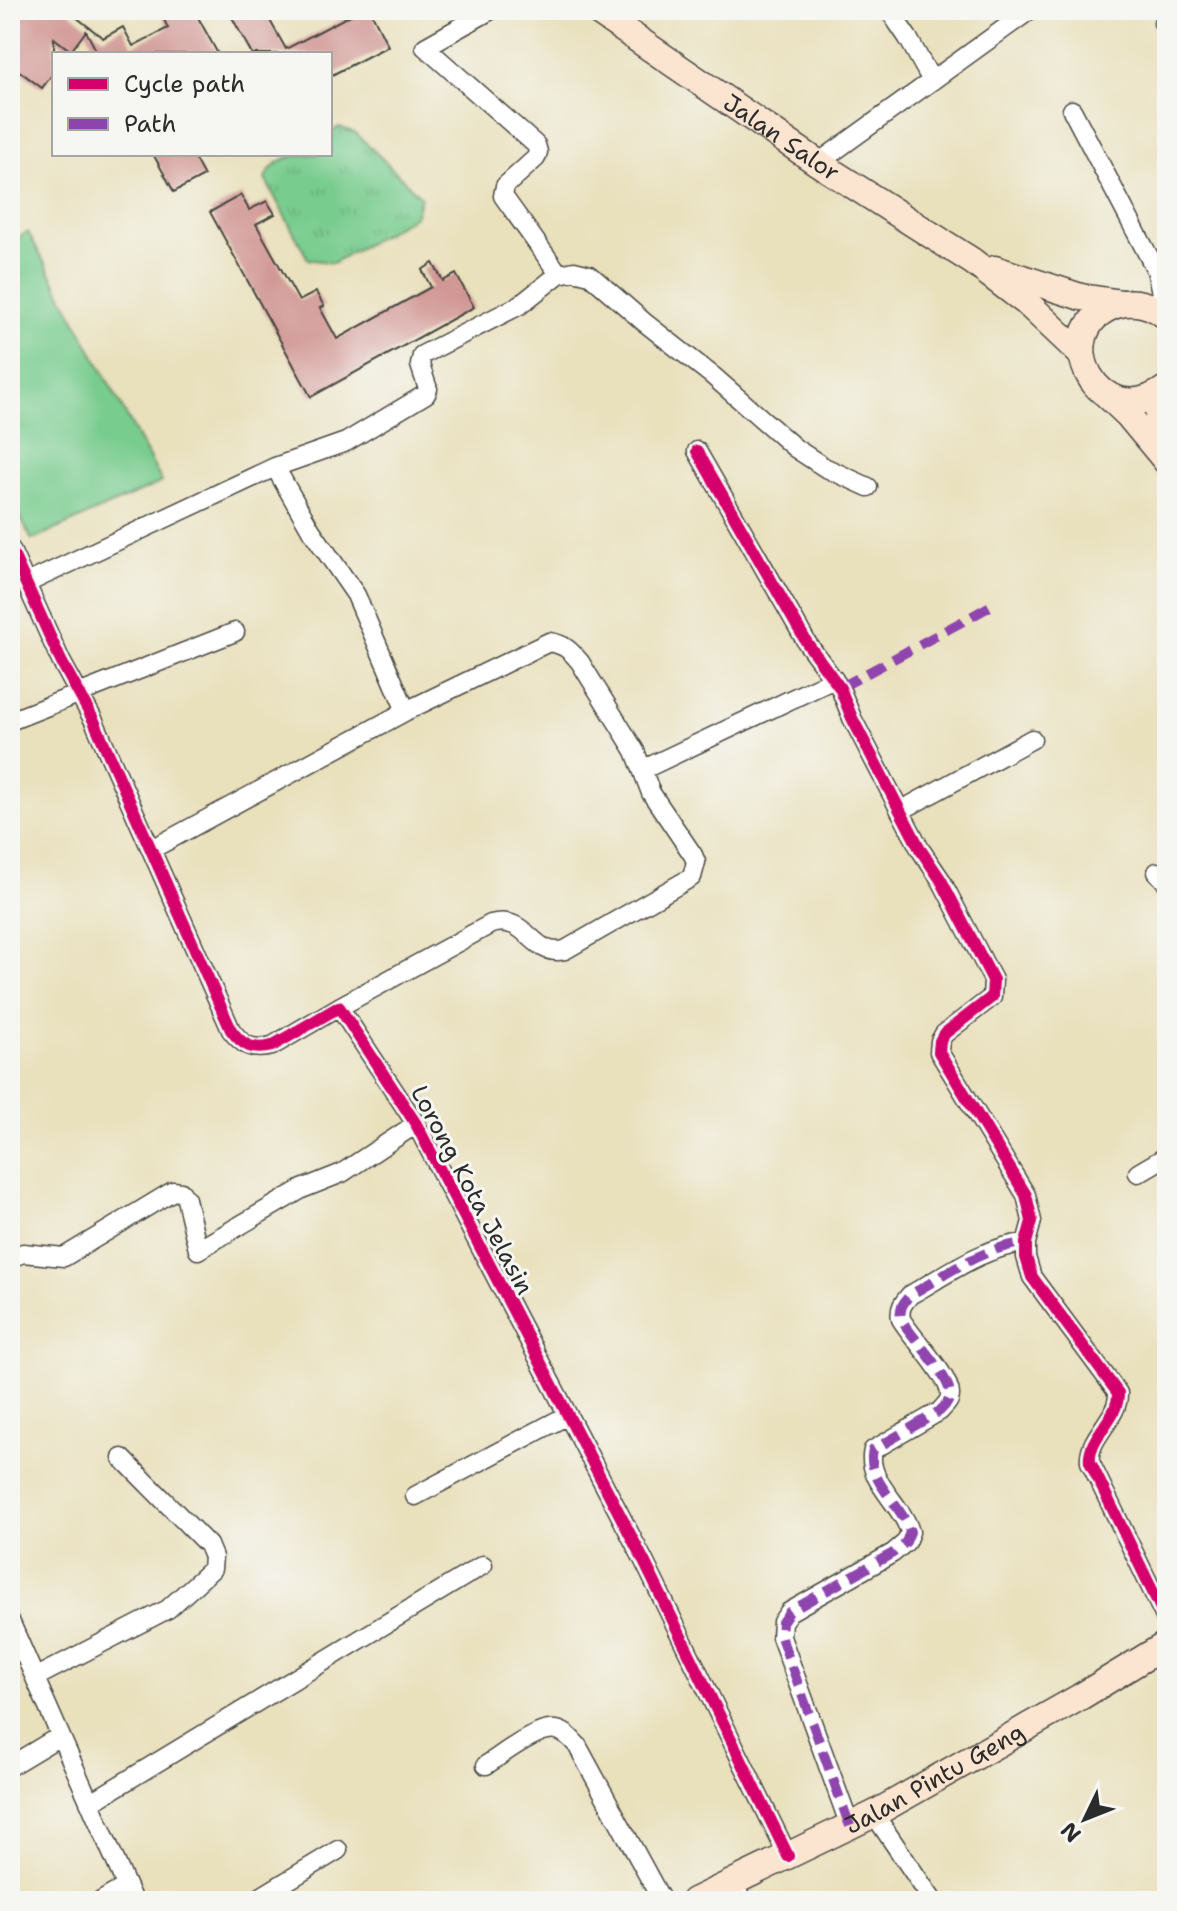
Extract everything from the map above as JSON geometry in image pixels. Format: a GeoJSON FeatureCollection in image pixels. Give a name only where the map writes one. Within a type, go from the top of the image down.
{"type":"FeatureCollection","features":[{"type":"Feature","properties":{"kind":"main road","name":"Jalan Salor"},"geometry":{"type":"LineString","coordinates":[[595,10],[818,163],[972,261],[1027,303],[1082,355],[1086,371],[1095,385],[1108,396]]}},
{"type":"Feature","properties":{"kind":"main road","name":"Jalan Salor"},"geometry":{"type":"LineString","coordinates":[[972,261],[1081,297],[1137,303],[1163,311]]}},
{"type":"Feature","properties":{"kind":"main road"},"geometry":{"type":"LineString","coordinates":[[1082,355],[1088,328],[1108,308],[1122,303]]}},
{"type":"Feature","properties":{"kind":"main road"},"geometry":{"type":"LineString","coordinates":[[1108,396],[1123,402],[1140,402],[1161,392],[1167,448]]}},
{"type":"Feature","properties":{"kind":"main road"},"geometry":{"type":"LineString","coordinates":[[1108,396],[1167,462]]}},
{"type":"Feature","properties":{"kind":"main road","name":"Jalan Pintu Geng"},"geometry":{"type":"LineString","coordinates":[[694,1901],[738,1892],[788,1856],[862,1820],[1080,1697],[1167,1644]]}},
{"type":"Feature","properties":{"kind":"street"},"geometry":{"type":"LineString","coordinates":[[491,10],[425,47],[536,145],[536,158],[505,186],[503,196],[559,274]]}},
{"type":"Feature","properties":{"kind":"street"},"geometry":{"type":"LineString","coordinates":[[889,10],[932,81]]}},
{"type":"Feature","properties":{"kind":"street"},"geometry":{"type":"LineString","coordinates":[[818,163],[1030,10]]}},
{"type":"Feature","properties":{"kind":"street"},"geometry":{"type":"LineString","coordinates":[[1072,110],[1156,270],[1163,311]]}},
{"type":"Feature","properties":{"kind":"street"},"geometry":{"type":"LineString","coordinates":[[25,584],[275,467],[346,442],[422,398],[428,389],[420,365],[422,355],[520,305],[559,274],[574,271],[590,275],[795,448],[824,467],[868,487]]}},
{"type":"Feature","properties":{"kind":"street"},"geometry":{"type":"LineString","coordinates":[[697,451],[807,643],[834,679],[920,849],[941,880],[993,980],[992,997],[944,1034],[939,1052],[1026,1195],[1032,1221],[1026,1257],[1037,1286],[1118,1393],[1119,1405],[1092,1448],[1090,1462],[1167,1621]]}},
{"type":"Feature","properties":{"kind":"street"},"geometry":{"type":"LineString","coordinates":[[275,467],[311,530],[356,595],[406,711]]}},
{"type":"Feature","properties":{"kind":"street"},"geometry":{"type":"LineString","coordinates":[[10,548],[152,849],[231,1030],[238,1040],[249,1047],[260,1049],[272,1046],[491,924],[511,922],[544,948],[554,952],[565,950],[687,881],[692,877],[696,862],[651,793],[635,751],[580,662],[560,643],[549,642],[406,711],[152,849]]}},
{"type":"Feature","properties":{"kind":"street"},"geometry":{"type":"LineString","coordinates":[[10,721],[235,632]]}},
{"type":"Feature","properties":{"kind":"street"},"geometry":{"type":"LineString","coordinates":[[642,770],[834,679]]}},
{"type":"Feature","properties":{"kind":"street"},"geometry":{"type":"LineString","coordinates":[[900,811],[1032,739]]}},
{"type":"Feature","properties":{"kind":"street","name":"Lorong Kota Jelasin"},"geometry":{"type":"LineString","coordinates":[[339,1007],[416,1124],[644,1561],[788,1856]]}},
{"type":"Feature","properties":{"kind":"street"},"geometry":{"type":"LineString","coordinates":[[10,1258],[23,1253],[64,1257],[173,1191],[181,1192],[186,1199],[198,1250],[302,1189],[342,1173],[416,1124]]}},
{"type":"Feature","properties":{"kind":"street"},"geometry":{"type":"LineString","coordinates":[[1138,1173],[1167,1156]]}},
{"type":"Feature","properties":{"kind":"street"},"geometry":{"type":"LineString","coordinates":[[933,1901],[862,1820],[781,1637],[782,1622],[789,1612],[893,1553],[906,1542],[910,1532],[907,1520],[876,1476],[870,1462],[873,1450],[940,1411],[950,1395],[945,1379],[901,1319],[903,1303],[910,1295],[975,1259],[1006,1245],[1026,1243]]}},
{"type":"Feature","properties":{"kind":"street"},"geometry":{"type":"LineString","coordinates":[[415,1496],[566,1416]]}},
{"type":"Feature","properties":{"kind":"street"},"geometry":{"type":"LineString","coordinates":[[36,1677],[168,1609],[212,1569],[213,1557],[208,1545],[122,1458]]}},
{"type":"Feature","properties":{"kind":"street"},"geometry":{"type":"LineString","coordinates":[[90,1803],[483,1565]]}},
{"type":"Feature","properties":{"kind":"street"},"geometry":{"type":"LineString","coordinates":[[10,1621],[129,1894],[101,1901]]}},
{"type":"Feature","properties":{"kind":"street"},"geometry":{"type":"LineString","coordinates":[[486,1765],[542,1731],[556,1729],[566,1734],[577,1745],[662,1901]]}},
{"type":"Feature","properties":{"kind":"street"},"geometry":{"type":"LineString","coordinates":[[10,1766],[60,1736]]}},
{"type":"Feature","properties":{"kind":"street"},"geometry":{"type":"LineString","coordinates":[[254,1901],[338,1850]]}},
{"type":"Feature","properties":{"kind":"green space"},"geometry":{"type":"Polygon","coordinates":[[[339,127],[356,133],[421,197],[415,216],[333,263],[308,259],[265,179],[277,164],[292,156],[332,156],[332,132],[339,127]]]}},
{"type":"Feature","properties":{"kind":"green space"},"geometry":{"type":"Polygon","coordinates":[[[28,232],[162,482],[32,540],[10,498],[10,242],[28,232]]]}},
{"type":"Feature","properties":{"kind":"building"},"geometry":{"type":"Polygon","coordinates":[[[10,10],[67,10],[103,38],[123,27],[133,46],[168,28],[163,18],[179,10],[194,10],[217,52],[97,52],[86,31],[71,51],[54,38],[52,75],[42,88],[10,64],[10,10]]]}},
{"type":"Feature","properties":{"kind":"building"},"geometry":{"type":"Polygon","coordinates":[[[228,10],[264,10],[286,49],[360,10],[370,10],[388,46],[332,75],[332,52],[251,52],[228,10]]]}},
{"type":"Feature","properties":{"kind":"building"},"geometry":{"type":"Polygon","coordinates":[[[154,156],[193,156],[204,176],[174,192],[154,156]]]}},
{"type":"Feature","properties":{"kind":"building"},"geometry":{"type":"Polygon","coordinates":[[[241,195],[249,210],[267,201],[275,214],[256,224],[299,301],[316,292],[324,306],[320,308],[337,339],[431,287],[422,270],[433,263],[443,281],[456,274],[474,307],[311,397],[210,212],[241,195]]]}},
{"type":"Feature","properties":{"kind":"marked path"},"geometry":{"type":"LineString","coordinates":[[840,688],[998,602]]}},
{"type":"Feature","properties":{"kind":"marked path"},"geometry":{"type":"LineString","coordinates":[[850,1826],[781,1637],[782,1622],[789,1612],[893,1553],[906,1542],[910,1532],[874,1472],[873,1450],[940,1411],[950,1395],[938,1368],[901,1319],[904,1303],[910,1295],[980,1255],[1026,1243]]}},
{"type":"Feature","properties":{"kind":"cycle path"},"geometry":{"type":"LineString","coordinates":[[697,451],[807,643],[840,688],[852,718],[920,849],[941,880],[993,980],[992,997],[944,1034],[939,1052],[1026,1195],[1032,1221],[1026,1257],[1032,1277],[1118,1393],[1114,1411],[1093,1444],[1090,1462],[1167,1621]]}},
{"type":"Feature","properties":{"kind":"cycle path"},"geometry":{"type":"LineString","coordinates":[[10,548],[61,661],[94,721],[231,1030],[249,1046],[272,1046],[339,1007],[416,1124],[644,1561],[788,1856]]}}]}
